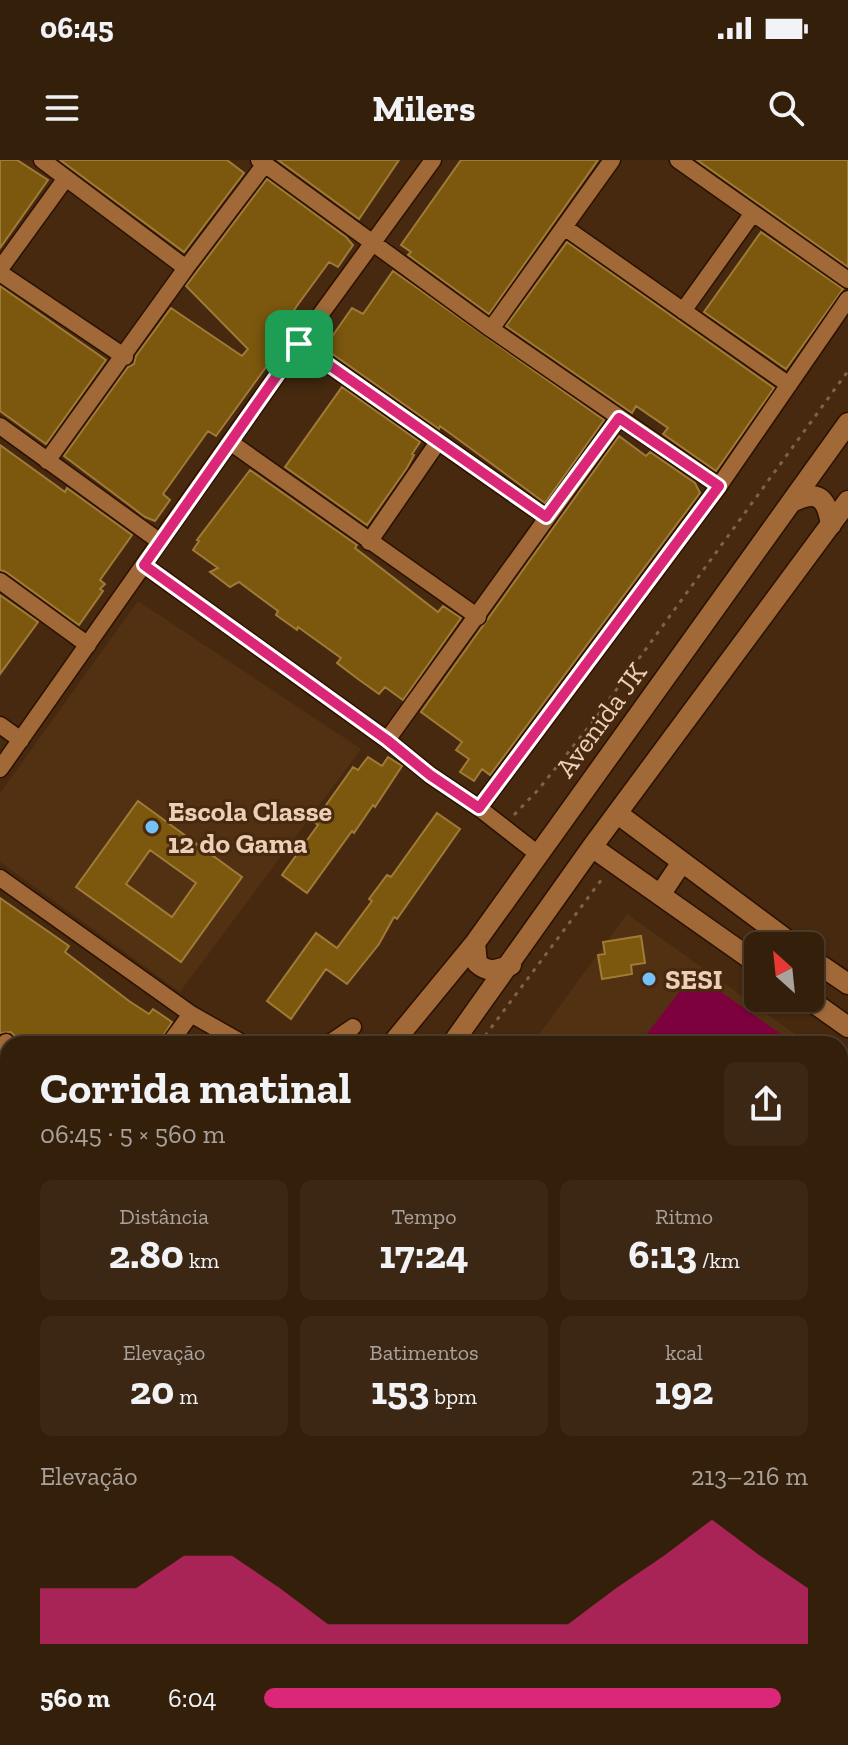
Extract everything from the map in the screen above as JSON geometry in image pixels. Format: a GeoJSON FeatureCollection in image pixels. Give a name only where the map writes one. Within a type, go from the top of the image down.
{"type":"FeatureCollection","features":[{"type":"Feature","properties":{"kind":"main road","name":"Avenida JK"},"geometry":{"type":"LineString","coordinates":[[399,1036],[475,943],[848,425]]}},
{"type":"Feature","properties":{"kind":"main road"},"geometry":{"type":"LineString","coordinates":[[794,501],[806,496],[822,499],[828,507],[831,525]]}},
{"type":"Feature","properties":{"kind":"main road"},"geometry":{"type":"LineString","coordinates":[[458,1036],[592,847],[848,501]]}},
{"type":"Feature","properties":{"kind":"main road"},"geometry":{"type":"LineString","coordinates":[[618,814],[776,932]]}},
{"type":"Feature","properties":{"kind":"main road"},"geometry":{"type":"LineString","coordinates":[[592,847],[744,954]]}},
{"type":"Feature","properties":{"kind":"main road"},"geometry":{"type":"LineString","coordinates":[[660,895],[682,862]]}},
{"type":"Feature","properties":{"kind":"main road"},"geometry":{"type":"LineString","coordinates":[[475,943],[477,963],[482,968],[495,970],[511,965]]}},
{"type":"Feature","properties":{"kind":"main road"},"geometry":{"type":"LineString","coordinates":[[824,968],[848,984]]}},
{"type":"Feature","properties":{"kind":"main road"},"geometry":{"type":"LineString","coordinates":[[824,1010],[848,1027]]}},
{"type":"Feature","properties":{"kind":"street"},"geometry":{"type":"LineString","coordinates":[[42,160],[186,268]]}},
{"type":"Feature","properties":{"kind":"street"},"geometry":{"type":"LineString","coordinates":[[0,769],[299,344],[433,160]]}},
{"type":"Feature","properties":{"kind":"street"},"geometry":{"type":"LineString","coordinates":[[491,329],[612,160]]}},
{"type":"Feature","properties":{"kind":"street"},"geometry":{"type":"LineString","coordinates":[[678,160],[848,280]]}},
{"type":"Feature","properties":{"kind":"street"},"geometry":{"type":"LineString","coordinates":[[47,461],[125,357],[262,162],[491,329],[719,486]]}},
{"type":"Feature","properties":{"kind":"street"},"geometry":{"type":"LineString","coordinates":[[66,178],[0,271],[125,357]]}},
{"type":"Feature","properties":{"kind":"street"},"geometry":{"type":"LineString","coordinates":[[683,311],[753,213]]}},
{"type":"Feature","properties":{"kind":"street"},"geometry":{"type":"LineString","coordinates":[[564,227],[789,385]]}},
{"type":"Feature","properties":{"kind":"street"},"geometry":{"type":"LineString","coordinates":[[479,808],[719,486],[848,299]]}},
{"type":"Feature","properties":{"kind":"street"},"geometry":{"type":"LineString","coordinates":[[299,344],[546,517]]}},
{"type":"Feature","properties":{"kind":"street"},"geometry":{"type":"LineString","coordinates":[[387,740],[619,418]]}},
{"type":"Feature","properties":{"kind":"street"},"geometry":{"type":"LineString","coordinates":[[0,426],[159,541]]}},
{"type":"Feature","properties":{"kind":"street"},"geometry":{"type":"LineString","coordinates":[[230,442],[478,617]]}},
{"type":"Feature","properties":{"kind":"street"},"geometry":{"type":"LineString","coordinates":[[369,542],[438,442]]}},
{"type":"Feature","properties":{"kind":"street"},"geometry":{"type":"LineString","coordinates":[[144,565],[387,740],[538,854]]}},
{"type":"Feature","properties":{"kind":"street"},"geometry":{"type":"LineString","coordinates":[[0,581],[88,645]]}},
{"type":"Feature","properties":{"kind":"street"},"geometry":{"type":"LineString","coordinates":[[0,725],[21,740]]}},
{"type":"Feature","properties":{"kind":"street"},"geometry":{"type":"LineString","coordinates":[[0,878],[191,1014],[230,1036]]}},
{"type":"Feature","properties":{"kind":"street"},"geometry":{"type":"LineString","coordinates":[[175,1036],[191,1014]]}},
{"type":"Feature","properties":{"kind":"street"},"geometry":{"type":"LineString","coordinates":[[340,1036],[353,1027]]}},
{"type":"Feature","properties":{"kind":"path"},"geometry":{"type":"LineString","coordinates":[[503,826],[538,790],[595,719],[848,371]]}},
{"type":"Feature","properties":{"kind":"path"},"geometry":{"type":"LineString","coordinates":[[485,1036],[614,863]]}},
{"type":"Feature","properties":{"kind":"shaded area","name":"Escola Classe 12 do Gama"},"geometry":{"type":"Polygon","coordinates":[[[138,601],[361,749],[180,992],[0,862],[0,793],[138,601]]]}},
{"type":"Feature","properties":{"kind":"shaded area","name":"SESI"},"geometry":{"type":"Polygon","coordinates":[[[627,914],[744,998],[744,1012],[764,1012],[798,1036],[538,1036],[627,914]]]}},
{"type":"Feature","properties":{"kind":"shaded area"},"geometry":{"type":"Polygon","coordinates":[[[694,973],[744,1008],[744,1012],[749,1012],[784,1036],[645,1036],[694,973]]]}},
{"type":"Feature","properties":{"kind":"building"},"geometry":{"type":"Polygon","coordinates":[[[0,160],[17,160],[48,180],[0,248],[0,160]]]}},
{"type":"Feature","properties":{"kind":"building"},"geometry":{"type":"Polygon","coordinates":[[[60,160],[227,160],[244,173],[184,252],[60,160]]]}},
{"type":"Feature","properties":{"kind":"building"},"geometry":{"type":"Polygon","coordinates":[[[278,160],[399,160],[359,219],[278,160]]]}},
{"type":"Feature","properties":{"kind":"building"},"geometry":{"type":"Polygon","coordinates":[[[461,160],[598,160],[489,314],[408,255],[411,252],[401,245],[461,160]]]}},
{"type":"Feature","properties":{"kind":"building"},"geometry":{"type":"Polygon","coordinates":[[[697,160],[848,160],[848,267],[697,160]]]}},
{"type":"Feature","properties":{"kind":"building"},"geometry":{"type":"Polygon","coordinates":[[[267,179],[353,245],[338,267],[329,262],[299,303],[269,346],[277,352],[216,436],[208,431],[163,494],[170,500],[155,521],[145,517],[64,456],[128,367],[134,364],[136,356],[171,308],[242,356],[248,349],[186,286],[267,179]]]}},
{"type":"Feature","properties":{"kind":"building"},"geometry":{"type":"Polygon","coordinates":[[[761,232],[843,289],[786,369],[704,312],[761,232]]]}},
{"type":"Feature","properties":{"kind":"building"},"geometry":{"type":"Polygon","coordinates":[[[567,242],[774,388],[716,471],[663,434],[668,428],[636,406],[632,413],[506,326],[567,242]]]}},
{"type":"Feature","properties":{"kind":"building"},"geometry":{"type":"Polygon","coordinates":[[[393,271],[604,420],[545,503],[440,426],[439,429],[324,348],[352,308],[363,314],[393,271]]]}},
{"type":"Feature","properties":{"kind":"building"},"geometry":{"type":"Polygon","coordinates":[[[0,286],[106,360],[46,444],[0,411],[0,286]]]}},
{"type":"Feature","properties":{"kind":"building"},"geometry":{"type":"Polygon","coordinates":[[[342,387],[420,442],[407,468],[367,525],[285,467],[342,387]]]}},
{"type":"Feature","properties":{"kind":"building"},"geometry":{"type":"Polygon","coordinates":[[[619,436],[646,456],[650,452],[695,483],[700,493],[490,775],[482,769],[474,781],[460,772],[469,759],[456,750],[462,742],[421,712],[619,436]]]}},
{"type":"Feature","properties":{"kind":"building"},"geometry":{"type":"Polygon","coordinates":[[[0,445],[132,535],[100,580],[105,584],[100,589],[103,591],[79,625],[0,570],[0,445]]]}},
{"type":"Feature","properties":{"kind":"building"},"geometry":{"type":"Polygon","coordinates":[[[250,470],[357,545],[355,548],[438,612],[443,606],[461,618],[403,700],[385,687],[379,694],[358,679],[337,663],[341,658],[276,615],[278,611],[239,582],[230,587],[210,572],[218,568],[193,550],[197,540],[250,470]]]}},
{"type":"Feature","properties":{"kind":"building"},"geometry":{"type":"Polygon","coordinates":[[[0,595],[38,622],[0,674],[0,595]]]}},
{"type":"Feature","properties":{"kind":"building"},"geometry":{"type":"Polygon","coordinates":[[[368,757],[382,766],[388,757],[402,766],[375,807],[373,805],[354,833],[352,831],[307,893],[282,875],[318,825],[314,822],[353,767],[358,770],[368,757]]]}},
{"type":"Feature","properties":{"kind":"building"},"geometry":{"type":"Polygon","coordinates":[[[138,801],[242,877],[181,962],[76,887],[138,801]],[[150,850],[126,884],[172,917],[196,883],[150,850]]]}},
{"type":"Feature","properties":{"kind":"building"},"geometry":{"type":"Polygon","coordinates":[[[437,813],[460,829],[347,984],[326,969],[291,1019],[267,1001],[316,933],[337,948],[372,901],[369,899],[387,875],[391,877],[437,813]]]}},
{"type":"Feature","properties":{"kind":"building"},"geometry":{"type":"Polygon","coordinates":[[[0,898],[69,946],[65,952],[129,1001],[149,1014],[153,1009],[172,1022],[163,1036],[14,1036],[11,1032],[0,1033],[0,898]]]}},
{"type":"Feature","properties":{"kind":"building"},"geometry":{"type":"Polygon","coordinates":[[[641,936],[645,963],[631,965],[632,974],[602,979],[598,955],[605,954],[603,942],[641,936]]]}},
{"type":"Feature","properties":{"kind":"place","name":"Escola Classe 12 do Gama"},"geometry":{"type":"Point","coordinates":[152,827]}},
{"type":"Feature","properties":{"kind":"place","name":"SESI"},"geometry":{"type":"Point","coordinates":[649,979]}},
{"type":"Feature","properties":{"kind":"route"},"geometry":{"type":"LineString","coordinates":[[299,344],[546,517],[619,418],[719,486],[479,808],[144,565],[299,344]]}}]}
